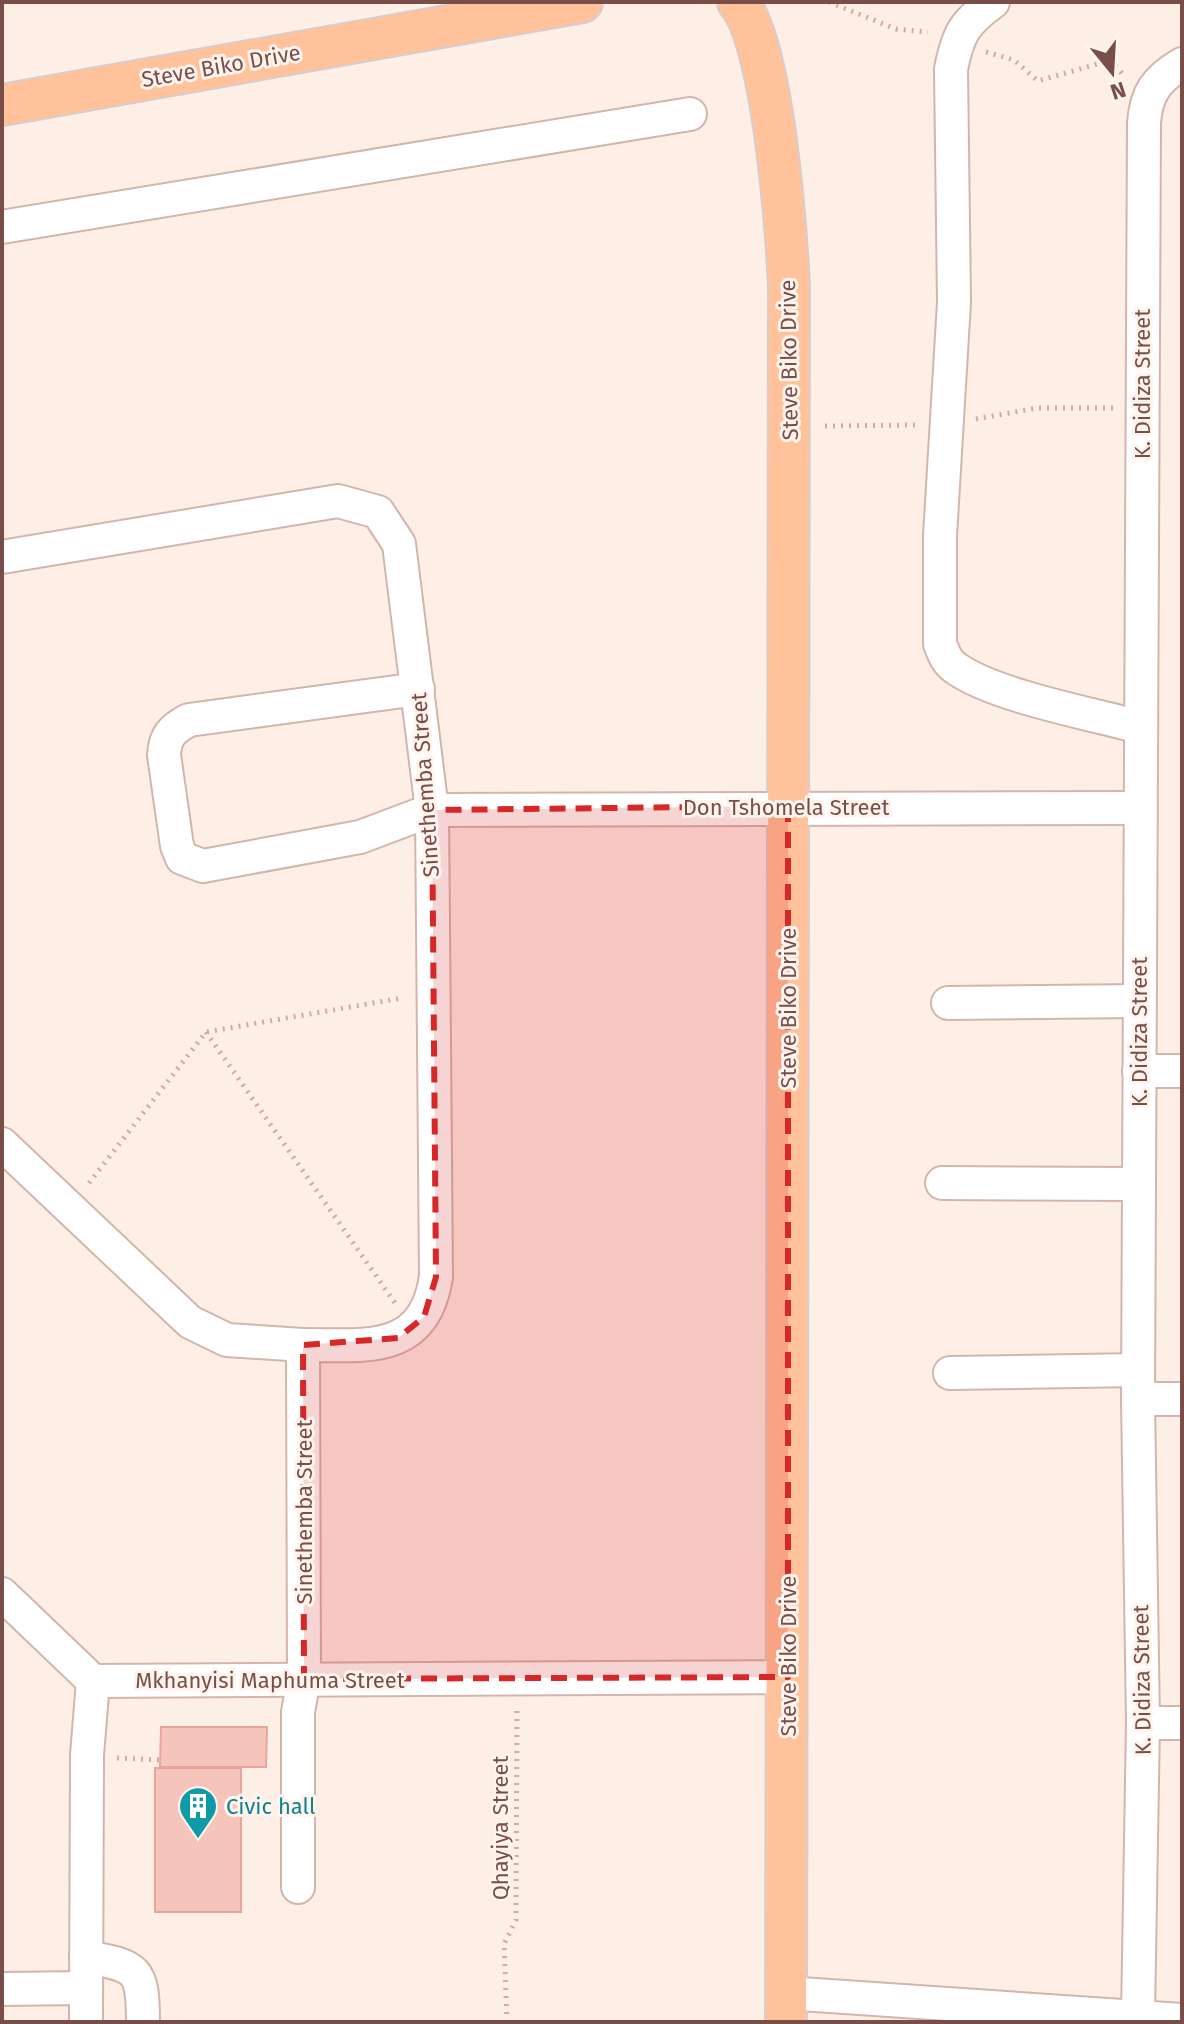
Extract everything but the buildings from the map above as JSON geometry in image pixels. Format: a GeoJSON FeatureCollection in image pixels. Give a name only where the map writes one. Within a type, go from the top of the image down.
{"type":"FeatureCollection","features":[{"type":"Feature","properties":{"kind":"main road","name":"Steve Biko Drive"},"geometry":{"type":"LineString","coordinates":[[2,105],[582,2]]}},
{"type":"Feature","properties":{"kind":"main road","name":"Steve Biko Drive"},"geometry":{"type":"LineString","coordinates":[[738,2],[754,26],[785,216],[790,357],[786,2007]]}},
{"type":"Feature","properties":{"kind":"street"},"geometry":{"type":"LineString","coordinates":[[993,2],[966,23],[956,44],[950,95],[954,302],[940,536],[940,644],[944,655],[958,671],[1014,693],[1140,727]]}},
{"type":"Feature","properties":{"kind":"street"},"geometry":{"type":"LineString","coordinates":[[1146,102],[1153,86],[1182,64]]}},
{"type":"Feature","properties":{"kind":"street","name":"K. Didiza Street"},"geometry":{"type":"LineString","coordinates":[[1138,2016],[1143,1723],[1138,1385],[1146,102]]}},
{"type":"Feature","properties":{"kind":"street"},"geometry":{"type":"LineString","coordinates":[[2,227],[690,114]]}},
{"type":"Feature","properties":{"kind":"street","name":"Sinethemba Street"},"geometry":{"type":"LineString","coordinates":[[2,557],[338,501],[358,504],[378,512],[399,544],[432,810],[436,1277],[432,1300],[413,1329]]}},
{"type":"Feature","properties":{"kind":"street","name":"Don Tshomela Street"},"geometry":{"type":"LineString","coordinates":[[418,689],[189,720],[173,728],[165,740],[164,755],[177,846],[182,858],[191,864],[203,866],[360,837],[432,810],[788,806],[1140,808]]}},
{"type":"Feature","properties":{"kind":"street"},"geometry":{"type":"LineString","coordinates":[[948,1003],[1139,1001]]}},
{"type":"Feature","properties":{"kind":"street"},"geometry":{"type":"LineString","coordinates":[[1139,1071],[1182,1071]]}},
{"type":"Feature","properties":{"kind":"street"},"geometry":{"type":"LineString","coordinates":[[2,1144],[190,1322],[209,1334],[227,1340],[303,1345],[377,1343],[398,1338],[413,1329]]}},
{"type":"Feature","properties":{"kind":"street"},"geometry":{"type":"LineString","coordinates":[[942,1183],[1139,1184]]}},
{"type":"Feature","properties":{"kind":"street","name":"Sinethemba Street"},"geometry":{"type":"LineString","coordinates":[[298,1887],[298,1712],[304,1679],[303,1345]]}},
{"type":"Feature","properties":{"kind":"street"},"geometry":{"type":"LineString","coordinates":[[950,1373],[1138,1385],[1182,1399]]}},
{"type":"Feature","properties":{"kind":"street"},"geometry":{"type":"LineString","coordinates":[[2,1594],[93,1681],[87,1755],[86,2022]]}},
{"type":"Feature","properties":{"kind":"street","name":"Mkhanyisi Maphuma Street"},"geometry":{"type":"LineString","coordinates":[[93,1681],[788,1677]]}},
{"type":"Feature","properties":{"kind":"street"},"geometry":{"type":"LineString","coordinates":[[1143,1723],[1182,1723]]}},
{"type":"Feature","properties":{"kind":"street"},"geometry":{"type":"LineString","coordinates":[[2,1989],[86,1972],[117,1962],[131,1967],[139,1975],[143,1986],[143,2022]]}},
{"type":"Feature","properties":{"kind":"street"},"geometry":{"type":"LineString","coordinates":[[786,2007],[1138,2016],[1182,2020]]}},
{"type":"Feature","properties":{"kind":"path"},"geometry":{"type":"LineString","coordinates":[[829,2],[896,29],[934,32],[956,44],[1014,60],[1038,81],[1111,60],[1146,102]]}},
{"type":"Feature","properties":{"kind":"path"},"geometry":{"type":"LineString","coordinates":[[70,1208],[206,1032],[435,992]]}},
{"type":"Feature","properties":{"kind":"path"},"geometry":{"type":"LineString","coordinates":[[206,1032],[413,1329]]}},
{"type":"Feature","properties":{"kind":"path","name":"Qhayiya Street"},"geometry":{"type":"LineString","coordinates":[[507,2022],[504,1944],[516,1920],[517,1678]]}},
{"type":"Feature","properties":{"kind":"path"},"geometry":{"type":"LineString","coordinates":[[87,1755],[160,1760]]}},
{"type":"Feature","properties":{"kind":"highlighted area"},"geometry":{"type":"Polygon","coordinates":[[[788,806],[788,1677],[304,1679],[303,1345],[398,1338],[424,1317],[436,1277],[432,810],[788,806]]]}},
{"type":"Feature","properties":{"kind":"place","name":"Civic hall"},"geometry":{"type":"Point","coordinates":[198,1840]}}]}
